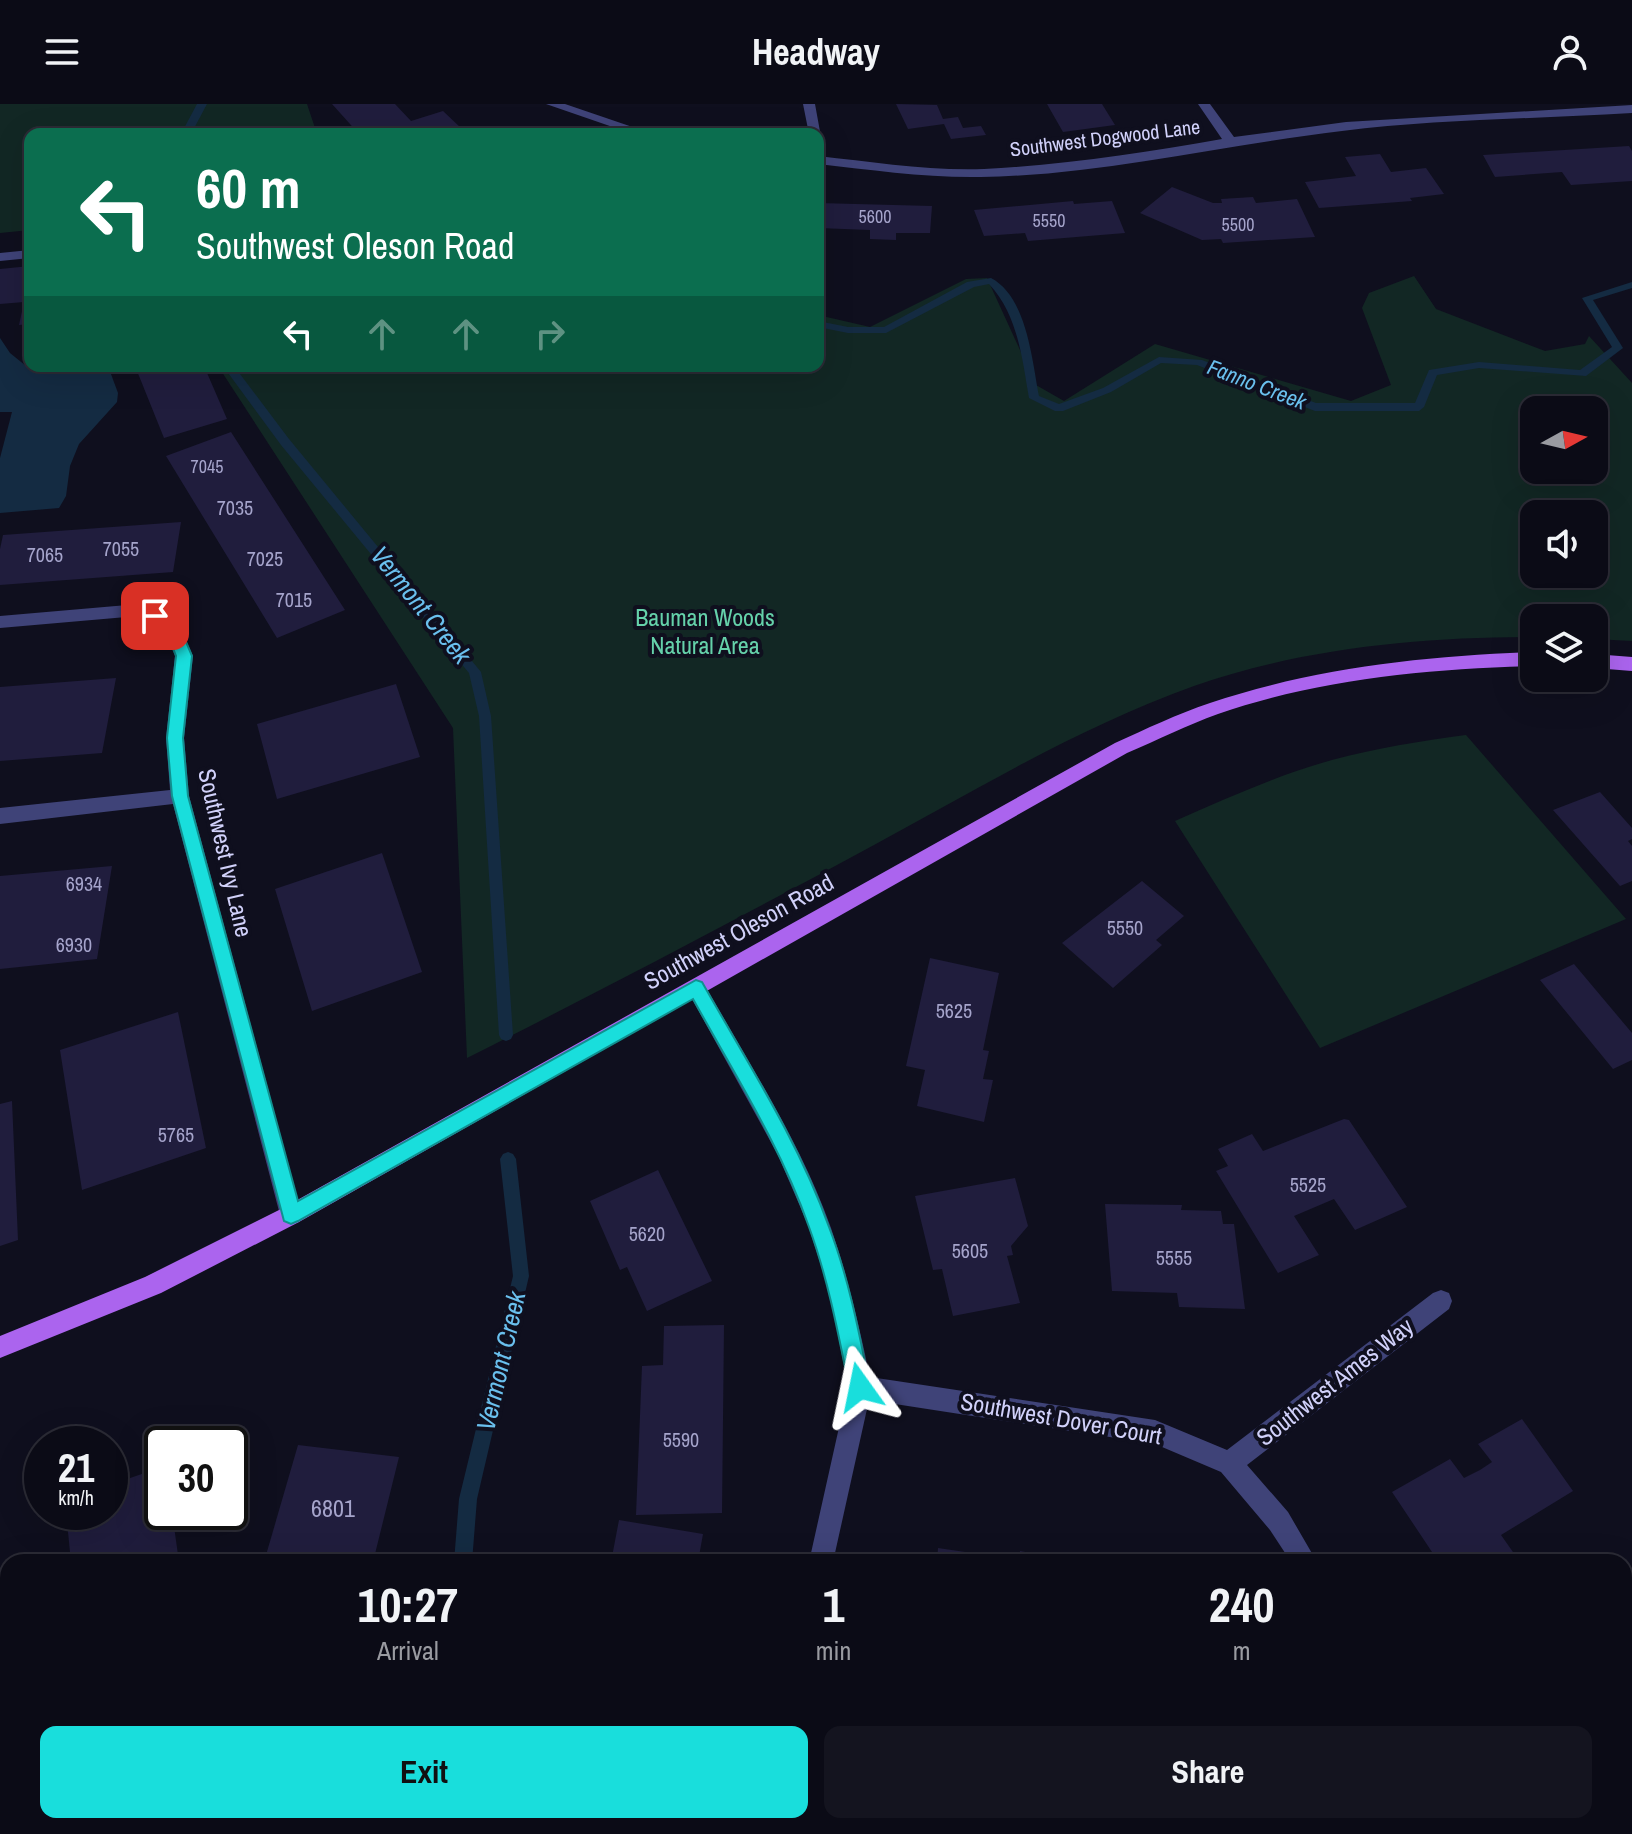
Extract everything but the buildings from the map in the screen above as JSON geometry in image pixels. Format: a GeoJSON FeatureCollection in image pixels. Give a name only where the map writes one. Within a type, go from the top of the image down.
{"type":"FeatureCollection","features":[{"type":"Feature","properties":{"kind":"main road","name":"Southwest Oleson Road"},"geometry":{"type":"LineString","coordinates":[[0,1347],[153,1285],[291,1215],[1121,748],[1213,709],[1268,693],[1343,677],[1520,660]]}},
{"type":"Feature","properties":{"kind":"main road"},"geometry":{"type":"LineString","coordinates":[[1608,662],[1632,664]]}},
{"type":"Feature","properties":{"kind":"street"},"geometry":{"type":"LineString","coordinates":[[552,104],[627,128]]}},
{"type":"Feature","properties":{"kind":"street"},"geometry":{"type":"LineString","coordinates":[[809,104],[815,128]]}},
{"type":"Feature","properties":{"kind":"street"},"geometry":{"type":"LineString","coordinates":[[1204,104],[1230,141]]}},
{"type":"Feature","properties":{"kind":"street","name":"Southwest Dogwood Lane"},"geometry":{"type":"LineString","coordinates":[[824,160],[902,170],[982,173],[1133,159],[1230,141],[1346,126],[1593,108],[1632,109]]}},
{"type":"Feature","properties":{"kind":"street"},"geometry":{"type":"LineString","coordinates":[[0,257],[24,255]]}},
{"type":"Feature","properties":{"kind":"street","name":"Southwest Ivy Lane"},"geometry":{"type":"LineString","coordinates":[[0,622],[139,610],[170,622],[184,656],[175,738],[180,796],[291,1215]]}},
{"type":"Feature","properties":{"kind":"street"},"geometry":{"type":"LineString","coordinates":[[0,816],[180,796]]}},
{"type":"Feature","properties":{"kind":"street"},"geometry":{"type":"LineString","coordinates":[[696,988],[786,1149],[819,1225],[841,1293],[860,1387],[823,1554]]}},
{"type":"Feature","properties":{"kind":"street","name":"Southwest Ames Way"},"geometry":{"type":"LineString","coordinates":[[1230,1463],[1441,1301]]}},
{"type":"Feature","properties":{"kind":"street","name":"Southwest Dover Court"},"geometry":{"type":"LineString","coordinates":[[860,1387],[1155,1432],[1230,1463],[1279,1521],[1300,1554]]}},
{"type":"Feature","properties":{"kind":"green space"},"geometry":{"type":"Polygon","coordinates":[[[0,104],[307,104],[315,128],[24,128],[24,231],[0,233],[0,104]]]}},
{"type":"Feature","properties":{"kind":"green space","name":"Bauman Woods Natural Area"},"geometry":{"type":"Polygon","coordinates":[[[1414,276],[1436,309],[1545,351],[1585,344],[1589,336],[1632,383],[1632,641],[1608,640],[1608,604],[1520,604],[1520,637],[1448,639],[1362,647],[1277,662],[1194,686],[1152,702],[1031,759],[722,926],[467,1058],[453,728],[222,372],[824,372],[824,316],[870,327],[966,279],[987,278],[1036,385],[1064,401],[1155,344],[1351,401],[1391,385],[1362,308],[1369,293],[1414,276]]]}},
{"type":"Feature","properties":{"kind":"green space"},"geometry":{"type":"Polygon","coordinates":[[[1466,735],[1626,919],[1320,1048],[1175,821],[1272,780],[1332,760],[1399,745],[1466,735]]]}},
{"type":"Feature","properties":{"kind":"water"},"geometry":{"type":"Polygon","coordinates":[[[0,338],[10,353],[24,364],[24,372],[110,372],[118,393],[117,402],[79,444],[70,466],[66,496],[59,508],[0,513],[0,458],[12,412],[0,412],[0,338]]]}},
{"type":"Feature","properties":{"kind":"waterway","name":"Fanno Creek"},"geometry":{"type":"LineString","coordinates":[[189,128],[202,104]]}},
{"type":"Feature","properties":{"kind":"waterway","name":"Fanno Creek"},"geometry":{"type":"LineString","coordinates":[[824,325],[848,330],[886,330],[971,284],[991,281],[1011,305],[1017,320],[1026,350],[1034,398],[1059,408],[1107,390],[1159,360],[1198,362],[1315,407],[1419,407],[1433,372],[1479,365],[1582,374],[1618,348],[1587,298],[1632,285]]}},
{"type":"Feature","properties":{"kind":"waterway","name":"Vermont Creek"},"geometry":{"type":"LineString","coordinates":[[232,372],[285,442],[475,672],[485,716],[506,1035]]}},
{"type":"Feature","properties":{"kind":"waterway","name":"Vermont Creek"},"geometry":{"type":"LineString","coordinates":[[464,1554],[468,1499],[521,1276],[508,1159]]}},
{"type":"Feature","properties":{"kind":"route"},"geometry":{"type":"LineString","coordinates":[[155,616],[170,622],[184,656],[175,738],[180,796],[291,1215],[696,988],[786,1149],[819,1225],[841,1293],[860,1387]]}}]}
